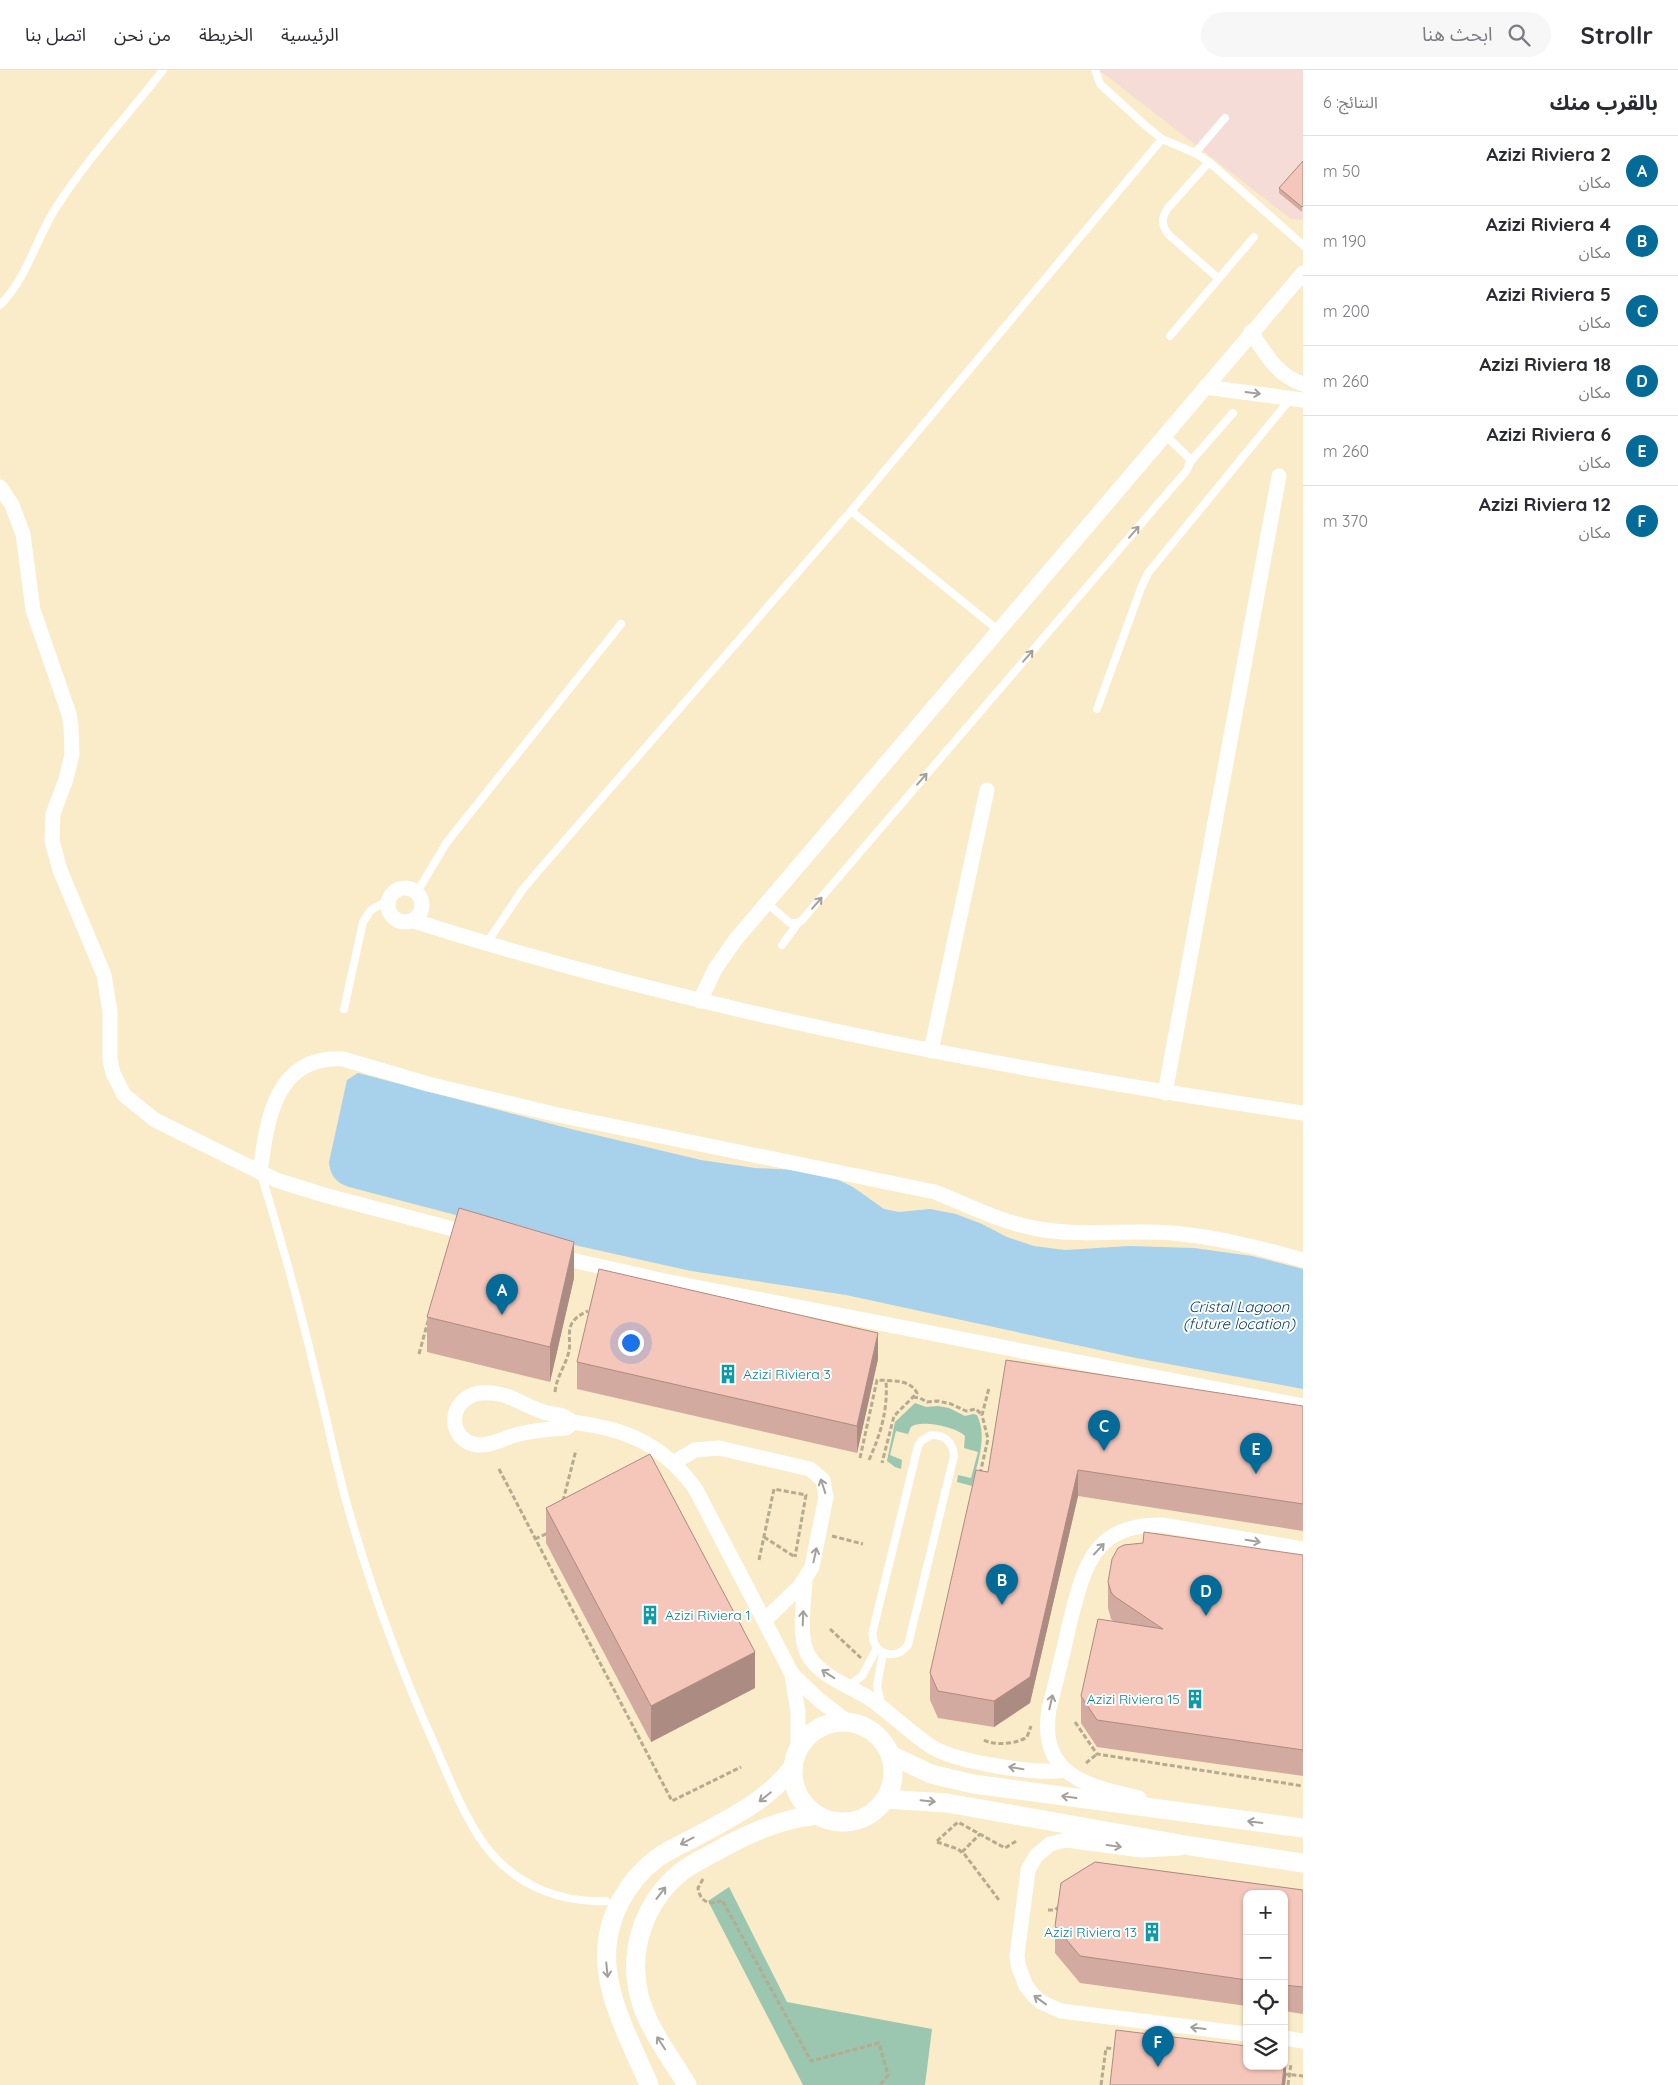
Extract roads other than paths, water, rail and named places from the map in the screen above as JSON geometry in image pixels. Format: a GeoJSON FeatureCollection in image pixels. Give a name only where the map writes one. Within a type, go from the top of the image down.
{"type":"FeatureCollection","features":[{"type":"Feature","properties":{"kind":"street"},"geometry":{"type":"LineString","coordinates":[[700,1002],[707,985],[725,954],[767,903],[1303,273]]}},
{"type":"Feature","properties":{"kind":"street"},"geometry":{"type":"LineString","coordinates":[[1251,332],[1272,364],[1289,378],[1303,384]]}},
{"type":"Feature","properties":{"kind":"street"},"geometry":{"type":"LineString","coordinates":[[1205,387],[1297,399]]}},
{"type":"Feature","properties":{"kind":"street"},"geometry":{"type":"LineString","coordinates":[[1165,1093],[1279,476]]}},
{"type":"Feature","properties":{"kind":"street"},"geometry":{"type":"LineString","coordinates":[[0,487],[12,505],[23,534],[33,610],[70,721],[72,754],[68,773],[53,814],[52,841],[60,870],[104,975],[110,1012],[109,1045],[113,1073],[124,1094],[155,1120],[290,1185],[486,1238]]}},
{"type":"Feature","properties":{"kind":"street"},"geometry":{"type":"LineString","coordinates":[[931,1050],[987,790]]}},
{"type":"Feature","properties":{"kind":"street"},"geometry":{"type":"LineString","coordinates":[[414,921],[422,911],[421,898],[417,892],[404,888],[398,890],[389,900],[390,913],[400,922],[414,921],[558,965],[700,1002],[931,1050],[1165,1093],[1303,1114]]}},
{"type":"Feature","properties":{"kind":"street"},"geometry":{"type":"LineString","coordinates":[[260,1172],[272,1112],[285,1081],[311,1062],[332,1058],[343,1059],[428,1084],[558,1115],[935,1192],[988,1215],[1037,1229],[1086,1234],[1172,1233],[1242,1244],[1303,1260]]}},
{"type":"Feature","properties":{"kind":"street"},"geometry":{"type":"LineString","coordinates":[[539,1252],[664,1281],[1303,1406]]}},
{"type":"Feature","properties":{"kind":"street"},"geometry":{"type":"LineString","coordinates":[[489,1393],[506,1395],[542,1412],[566,1416],[570,1422],[566,1428],[520,1434],[492,1443],[477,1445],[463,1438],[455,1425],[454,1418],[456,1410],[465,1398],[471,1395],[489,1393]]}},
{"type":"Feature","properties":{"kind":"street"},"geometry":{"type":"LineString","coordinates":[[570,1422],[599,1425],[632,1435],[674,1463],[690,1481],[704,1502],[792,1674],[798,1712],[793,1779],[801,1800],[817,1816]]}},
{"type":"Feature","properties":{"kind":"street"},"geometry":{"type":"LineString","coordinates":[[674,1463],[695,1450],[719,1448],[804,1468],[819,1476],[825,1486],[826,1497],[814,1559],[805,1580],[802,1636],[805,1650],[817,1666],[884,1709],[928,1744],[954,1757],[1036,1772],[1065,1770]]}},
{"type":"Feature","properties":{"kind":"street"},"geometry":{"type":"LineString","coordinates":[[1187,1813],[1149,1801],[1096,1788],[1081,1781],[1065,1770],[1052,1750],[1047,1730],[1047,1719],[1086,1566],[1099,1548],[1118,1534],[1139,1526],[1150,1525],[1168,1526],[1303,1549]]}},
{"type":"Feature","properties":{"kind":"street"},"geometry":{"type":"LineString","coordinates":[[765,1620],[805,1580]]}},
{"type":"Feature","properties":{"kind":"street"},"geometry":{"type":"LineString","coordinates":[[792,1674],[819,1700],[848,1722]]}},
{"type":"Feature","properties":{"kind":"street"},"geometry":{"type":"LineString","coordinates":[[649,2085],[612,1996],[608,1980],[606,1947],[613,1915],[628,1888],[646,1867],[670,1850],[754,1805],[775,1788],[810,1734],[819,1728],[838,1722],[860,1725],[874,1733],[886,1745],[891,1755],[894,1778],[886,1799],[880,1808],[860,1820],[838,1822],[817,1816],[771,1825],[756,1830],[696,1862],[671,1880],[652,1905],[645,1918],[640,1933],[635,1964],[638,1994],[649,2023],[687,2085]]}},
{"type":"Feature","properties":{"kind":"street"},"geometry":{"type":"LineString","coordinates":[[891,1755],[910,1766],[952,1780],[1303,1828]]}},
{"type":"Feature","properties":{"kind":"street"},"geometry":{"type":"LineString","coordinates":[[886,1799],[947,1803],[1191,1846],[1303,1863]]}},
{"type":"Feature","properties":{"kind":"street"},"geometry":{"type":"LineString","coordinates":[[1191,1846],[1175,1849],[1142,1850],[1066,1840],[1050,1844],[1043,1849],[1032,1862],[1027,1879],[1017,1955],[1021,1976],[1026,1986],[1041,2002],[1061,2011],[1243,2034]]}},
{"type":"Feature","properties":{"kind":"street"},"geometry":{"type":"LineString","coordinates":[[1288,2039],[1303,2041]]}},
{"type":"Feature","properties":{"kind":"lane"},"geometry":{"type":"LineString","coordinates":[[0,305],[24,274],[46,226],[70,187],[164,70]]}},
{"type":"Feature","properties":{"kind":"lane"},"geometry":{"type":"LineString","coordinates":[[1095,70],[1100,84],[1162,139],[1196,153],[1209,162],[1303,245]]}},
{"type":"Feature","properties":{"kind":"lane"},"geometry":{"type":"LineString","coordinates":[[1196,153],[1225,118]]}},
{"type":"Feature","properties":{"kind":"lane"},"geometry":{"type":"LineString","coordinates":[[486,944],[519,895],[540,869],[851,511],[1162,139]]}},
{"type":"Feature","properties":{"kind":"lane"},"geometry":{"type":"LineString","coordinates":[[1209,162],[1164,214],[1162,221],[1164,229],[1169,235],[1218,278]]}},
{"type":"Feature","properties":{"kind":"lane"},"geometry":{"type":"LineString","coordinates":[[1170,336],[1254,237]]}},
{"type":"Feature","properties":{"kind":"lane"},"geometry":{"type":"LineString","coordinates":[[1097,708],[1148,573],[1297,399]]}},
{"type":"Feature","properties":{"kind":"lane"},"geometry":{"type":"LineString","coordinates":[[782,945],[798,922],[1187,470],[1190,462],[1234,413]]}},
{"type":"Feature","properties":{"kind":"lane"},"geometry":{"type":"LineString","coordinates":[[1165,435],[1187,455],[1190,462]]}},
{"type":"Feature","properties":{"kind":"lane"},"geometry":{"type":"LineString","coordinates":[[851,511],[998,630]]}},
{"type":"Feature","properties":{"kind":"lane"},"geometry":{"type":"LineString","coordinates":[[417,892],[447,842],[621,624]]}},
{"type":"Feature","properties":{"kind":"lane"},"geometry":{"type":"LineString","coordinates":[[344,1009],[363,922],[371,910],[389,900]]}},
{"type":"Feature","properties":{"kind":"lane"},"geometry":{"type":"LineString","coordinates":[[767,903],[786,921],[790,923],[798,922]]}},
{"type":"Feature","properties":{"kind":"lane"},"geometry":{"type":"LineString","coordinates":[[260,1172],[301,1312],[334,1453],[364,1562],[402,1669],[448,1774],[473,1825],[490,1852],[514,1875],[528,1884],[560,1897],[576,1900],[606,1901]]}},
{"type":"Feature","properties":{"kind":"lane"},"geometry":{"type":"LineString","coordinates":[[880,1651],[889,1655],[900,1653],[908,1645],[910,1639],[954,1456],[951,1444],[942,1436],[931,1435],[920,1441],[918,1446],[873,1630],[872,1640],[880,1651],[877,1686],[878,1698],[884,1709]]}},
{"type":"Feature","properties":{"kind":"lane"},"geometry":{"type":"LineString","coordinates":[[848,1686],[858,1680],[880,1651]]}},
{"type":"Feature","properties":{"kind":"water","name":"Cristal Lagoon (future location)"},"geometry":{"type":"Polygon","coordinates":[[[358,1073],[575,1130],[701,1160],[755,1168],[797,1170],[828,1175],[853,1187],[884,1209],[899,1212],[930,1209],[956,1214],[982,1224],[1007,1237],[1034,1246],[1065,1250],[1129,1246],[1194,1248],[1252,1256],[1303,1269],[1303,1389],[1136,1358],[846,1295],[691,1271],[543,1238],[349,1187],[334,1178],[329,1162],[347,1080],[358,1073]]]}},
{"type":"Feature","properties":{"kind":"place","name":"Azizi Riviera 2"},"geometry":{"type":"Point","coordinates":[502,1315]}},
{"type":"Feature","properties":{"kind":"place","name":"Azizi Riviera 3"},"geometry":{"type":"Point","coordinates":[728,1374]}},
{"type":"Feature","properties":{"kind":"place","name":"Azizi Riviera 5"},"geometry":{"type":"Point","coordinates":[1104,1451]}},
{"type":"Feature","properties":{"kind":"place","name":"Azizi Riviera 6"},"geometry":{"type":"Point","coordinates":[1256,1474]}},
{"type":"Feature","properties":{"kind":"place","name":"Azizi Riviera 4"},"geometry":{"type":"Point","coordinates":[1002,1605]}},
{"type":"Feature","properties":{"kind":"place","name":"Azizi Riviera 1"},"geometry":{"type":"Point","coordinates":[650,1615]}},
{"type":"Feature","properties":{"kind":"place","name":"Azizi Riviera 18"},"geometry":{"type":"Point","coordinates":[1206,1616]}},
{"type":"Feature","properties":{"kind":"place","name":"Azizi Riviera 15"},"geometry":{"type":"Point","coordinates":[1195,1699]}},
{"type":"Feature","properties":{"kind":"place","name":"Azizi Riviera 13"},"geometry":{"type":"Point","coordinates":[1152,1932]}},
{"type":"Feature","properties":{"kind":"place","name":"Azizi Riviera 12"},"geometry":{"type":"Point","coordinates":[1158,2067]}}]}
